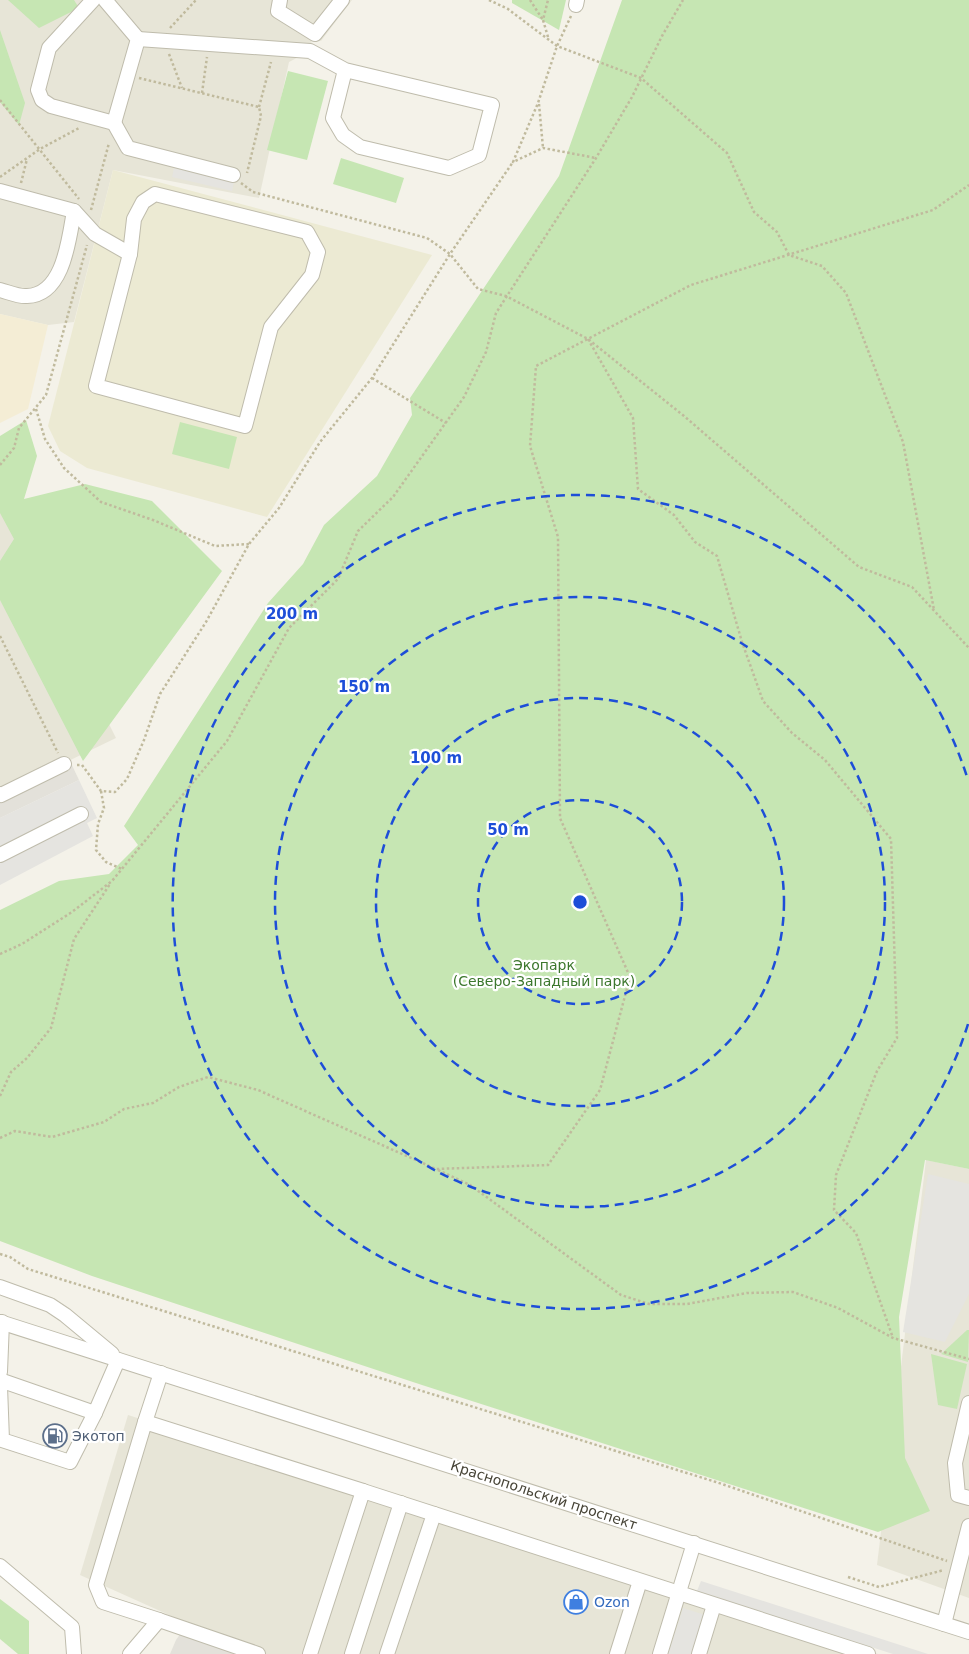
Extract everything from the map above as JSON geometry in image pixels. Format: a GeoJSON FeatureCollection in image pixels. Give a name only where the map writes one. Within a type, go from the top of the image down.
{"type":"FeatureCollection","features":[{"type":"Feature","properties":{"kind":"street"},"geometry":{"type":"LineString","coordinates":[[93,0],[49,48],[38,90],[42,100],[51,106],[114,123],[128,148],[233,175]]}},
{"type":"Feature","properties":{"kind":"street"},"geometry":{"type":"LineString","coordinates":[[280,0],[278,11],[316,34],[342,0]]}},
{"type":"Feature","properties":{"kind":"street"},"geometry":{"type":"LineString","coordinates":[[110,2],[138,40]]}},
{"type":"Feature","properties":{"kind":"street"},"geometry":{"type":"LineString","coordinates":[[114,123],[138,40]]}},
{"type":"Feature","properties":{"kind":"street"},"geometry":{"type":"LineString","coordinates":[[138,40],[310,50],[345,70],[492,106],[479,155],[449,168],[360,147],[343,135],[333,118],[345,70]]}},
{"type":"Feature","properties":{"kind":"street"},"geometry":{"type":"LineString","coordinates":[[0,192],[79,206]]}},
{"type":"Feature","properties":{"kind":"street"},"geometry":{"type":"LineString","coordinates":[[155,194],[306,232],[318,252],[312,275],[271,327],[245,426],[96,386],[130,254],[134,220],[143,202],[155,194]]}},
{"type":"Feature","properties":{"kind":"street"},"geometry":{"type":"LineString","coordinates":[[79,206],[90,229],[95,234],[130,254]]}},
{"type":"Feature","properties":{"kind":"street"},"geometry":{"type":"LineString","coordinates":[[0,290],[26,297],[41,293],[54,281],[63,264],[79,206]]}},
{"type":"Feature","properties":{"kind":"street"},"geometry":{"type":"LineString","coordinates":[[0,795],[64,764]]}},
{"type":"Feature","properties":{"kind":"street"},"geometry":{"type":"LineString","coordinates":[[0,855],[81,814]]}},
{"type":"Feature","properties":{"kind":"street"},"geometry":{"type":"LineString","coordinates":[[0,1287],[50,1305],[66,1315],[118,1360],[70,1462],[2,1440],[0,1386]]}},
{"type":"Feature","properties":{"kind":"street"},"geometry":{"type":"LineString","coordinates":[[0,1372],[1,1322]]}},
{"type":"Feature","properties":{"kind":"street","name":"Краснопольский проспект"},"geometry":{"type":"LineString","coordinates":[[1,1322],[969,1632]]}},
{"type":"Feature","properties":{"kind":"street"},"geometry":{"type":"LineString","coordinates":[[160,1373],[96,1585],[103,1602],[258,1654]]}},
{"type":"Feature","properties":{"kind":"street"},"geometry":{"type":"LineString","coordinates":[[0,1380],[94,1413]]}},
{"type":"Feature","properties":{"kind":"street"},"geometry":{"type":"LineString","coordinates":[[969,1403],[955,1463],[958,1495],[969,1498]]}},
{"type":"Feature","properties":{"kind":"street"},"geometry":{"type":"LineString","coordinates":[[145,1422],[868,1654]]}},
{"type":"Feature","properties":{"kind":"street"},"geometry":{"type":"LineString","coordinates":[[310,1654],[363,1491]]}},
{"type":"Feature","properties":{"kind":"street"},"geometry":{"type":"LineString","coordinates":[[352,1654],[401,1503]]}},
{"type":"Feature","properties":{"kind":"street"},"geometry":{"type":"LineString","coordinates":[[387,1654],[434,1514]]}},
{"type":"Feature","properties":{"kind":"street"},"geometry":{"type":"LineString","coordinates":[[944,1624],[963,1564],[969,1526]]}},
{"type":"Feature","properties":{"kind":"street"},"geometry":{"type":"LineString","coordinates":[[660,1654],[680,1594],[694,1543]]}},
{"type":"Feature","properties":{"kind":"street"},"geometry":{"type":"LineString","coordinates":[[0,1566],[72,1627],[74,1654]]}},
{"type":"Feature","properties":{"kind":"street"},"geometry":{"type":"LineString","coordinates":[[617,1654],[640,1581]]}},
{"type":"Feature","properties":{"kind":"street"},"geometry":{"type":"LineString","coordinates":[[699,1654],[714,1605]]}},
{"type":"Feature","properties":{"kind":"street"},"geometry":{"type":"LineString","coordinates":[[130,1654],[159,1620]]}},
{"type":"Feature","properties":{"kind":"street"},"geometry":{"type":"LineString","coordinates":[[184,1635],[222,1652],[221,1654]]}},
{"type":"Feature","properties":{"kind":"path"},"geometry":{"type":"LineString","coordinates":[[182,88],[162,40],[196,0]]}},
{"type":"Feature","properties":{"kind":"path"},"geometry":{"type":"LineString","coordinates":[[490,0],[508,9],[557,46],[641,78],[728,153],[754,212],[777,232],[789,255],[822,266],[846,293],[904,442],[934,611]]}},
{"type":"Feature","properties":{"kind":"path"},"geometry":{"type":"LineString","coordinates":[[530,0],[543,20],[548,39]]}},
{"type":"Feature","properties":{"kind":"path"},"geometry":{"type":"LineString","coordinates":[[543,20],[548,0]]}},
{"type":"Feature","properties":{"kind":"path"},"geometry":{"type":"LineString","coordinates":[[0,1096],[11,1072],[27,1058],[51,1028],[74,939],[112,881],[227,741],[289,628],[338,579],[358,532],[393,496],[464,398],[486,352],[496,312],[596,158],[683,0]]}},
{"type":"Feature","properties":{"kind":"path"},"geometry":{"type":"LineString","coordinates":[[101,791],[115,792],[127,780],[144,740],[160,694],[206,622],[249,544],[279,508],[320,442],[372,378],[450,254],[513,162],[538,103],[557,46],[576,2]]}},
{"type":"Feature","properties":{"kind":"path"},"geometry":{"type":"LineString","coordinates":[[202,93],[210,43]]}},
{"type":"Feature","properties":{"kind":"path"},"geometry":{"type":"LineString","coordinates":[[127,76],[260,107],[261,116],[244,186]]}},
{"type":"Feature","properties":{"kind":"path"},"geometry":{"type":"LineString","coordinates":[[0,100],[40,149],[79,206],[90,214],[114,123]]}},
{"type":"Feature","properties":{"kind":"path"},"geometry":{"type":"LineString","coordinates":[[538,103],[543,148]]}},
{"type":"Feature","properties":{"kind":"path"},"geometry":{"type":"LineString","coordinates":[[0,177],[40,149],[98,118]]}},
{"type":"Feature","properties":{"kind":"path"},"geometry":{"type":"LineString","coordinates":[[513,162],[543,148],[596,158]]}},
{"type":"Feature","properties":{"kind":"path"},"geometry":{"type":"LineString","coordinates":[[17,196],[28,158]]}},
{"type":"Feature","properties":{"kind":"path"},"geometry":{"type":"LineString","coordinates":[[233,175],[253,192],[427,238],[450,254],[478,289],[506,296],[588,339],[684,416],[859,567],[912,587],[969,648]]}},
{"type":"Feature","properties":{"kind":"path"},"geometry":{"type":"LineString","coordinates":[[436,1169],[548,1165],[600,1090],[630,977],[560,818],[558,537],[530,446],[536,366],[691,285],[933,210],[969,185]]}},
{"type":"Feature","properties":{"kind":"path"},"geometry":{"type":"LineString","coordinates":[[0,465],[14,448],[19,428],[46,395],[86,250],[90,229]]}},
{"type":"Feature","properties":{"kind":"path"},"geometry":{"type":"LineString","coordinates":[[588,339],[633,418],[638,489],[674,514],[695,542],[717,556],[742,642],[763,701],[792,733],[825,760],[891,839],[897,1038],[877,1071],[836,1175],[834,1210],[856,1233],[893,1338]]}},
{"type":"Feature","properties":{"kind":"path"},"geometry":{"type":"LineString","coordinates":[[372,378],[446,423]]}},
{"type":"Feature","properties":{"kind":"path"},"geometry":{"type":"LineString","coordinates":[[36,409],[45,439],[64,468],[101,502],[153,520],[215,546],[249,544]]}},
{"type":"Feature","properties":{"kind":"path"},"geometry":{"type":"LineString","coordinates":[[0,636],[64,764],[82,765],[101,791],[104,808],[98,824],[96,850],[106,862],[122,869]]}},
{"type":"Feature","properties":{"kind":"path"},"geometry":{"type":"LineString","coordinates":[[0,954],[22,944],[72,912],[112,881]]}},
{"type":"Feature","properties":{"kind":"path"},"geometry":{"type":"LineString","coordinates":[[0,1138],[15,1131],[52,1137],[104,1122],[124,1109],[153,1103],[179,1088],[208,1077],[258,1090],[470,1186],[620,1295],[649,1304],[687,1304],[747,1294],[793,1292],[838,1308],[893,1338],[969,1359]]}},
{"type":"Feature","properties":{"kind":"path"},"geometry":{"type":"LineString","coordinates":[[0,1254],[10,1257],[28,1269],[716,1482],[963,1564]]}},
{"type":"Feature","properties":{"kind":"path"},"geometry":{"type":"LineString","coordinates":[[848,1577],[879,1587],[963,1564]]}},
{"type":"Feature","properties":{"kind":"shaded area"},"geometry":{"type":"Polygon","coordinates":[[[0,0],[352,0],[321,41],[312,39],[310,51],[289,62],[259,198],[113,170],[74,322],[48,325],[0,314],[0,0]]]}},
{"type":"Feature","properties":{"kind":"shaded area"},"geometry":{"type":"Polygon","coordinates":[[[174,168],[234,182],[232,191],[172,177],[174,168]]]}},
{"type":"Feature","properties":{"kind":"shaded area"},"geometry":{"type":"Polygon","coordinates":[[[113,170],[432,255],[267,517],[87,468],[60,451],[48,426],[113,170]]]}},
{"type":"Feature","properties":{"kind":"shaded area"},"geometry":{"type":"Polygon","coordinates":[[[0,314],[48,325],[28,409],[0,423],[0,314]]]}},
{"type":"Feature","properties":{"kind":"shaded area"},"geometry":{"type":"Polygon","coordinates":[[[0,505],[116,738],[0,794],[0,505]]]}},
{"type":"Feature","properties":{"kind":"shaded area"},"geometry":{"type":"Polygon","coordinates":[[[70,761],[79,780],[0,818],[0,794],[70,761]]]}},
{"type":"Feature","properties":{"kind":"shaded area"},"geometry":{"type":"Polygon","coordinates":[[[79,780],[97,818],[87,823],[93,836],[0,885],[0,818],[79,780]]]}},
{"type":"Feature","properties":{"kind":"shaded area"},"geometry":{"type":"Polygon","coordinates":[[[926,1160],[969,1169],[969,1598],[877,1565],[926,1160]]]}},
{"type":"Feature","properties":{"kind":"shaded area"},"geometry":{"type":"Polygon","coordinates":[[[928,1174],[969,1184],[969,1294],[945,1342],[903,1332],[928,1174]]]}},
{"type":"Feature","properties":{"kind":"shaded area"},"geometry":{"type":"Polygon","coordinates":[[[128,1415],[878,1654],[256,1654],[80,1575],[128,1415]]]}},
{"type":"Feature","properties":{"kind":"shaded area"},"geometry":{"type":"Polygon","coordinates":[[[701,1581],[928,1654],[893,1654],[697,1591],[701,1581]]]}},
{"type":"Feature","properties":{"kind":"shaded area"},"geometry":{"type":"Polygon","coordinates":[[[683,1608],[705,1615],[692,1654],[668,1654],[683,1608]]]}},
{"type":"Feature","properties":{"kind":"shaded area"},"geometry":{"type":"Polygon","coordinates":[[[188,1623],[256,1654],[170,1654],[176,1640],[188,1623]]]}},
{"type":"Feature","properties":{"kind":"green space"},"geometry":{"type":"Polygon","coordinates":[[[8,0],[74,0],[79,8],[39,28],[8,0]]]}},
{"type":"Feature","properties":{"kind":"green space"},"geometry":{"type":"Polygon","coordinates":[[[512,0],[566,0],[559,30],[512,3],[512,0]]]}},
{"type":"Feature","properties":{"kind":"green space","name":"Экопарк (Северо-Западный парк)"},"geometry":{"type":"Polygon","coordinates":[[[622,0],[969,0],[969,1169],[925,1160],[899,1317],[905,1458],[930,1511],[878,1532],[92,1276],[0,1241],[0,910],[59,881],[109,874],[138,845],[124,826],[268,603],[303,564],[324,525],[377,476],[412,415],[410,398],[559,176],[622,0]]]}},
{"type":"Feature","properties":{"kind":"green space"},"geometry":{"type":"Polygon","coordinates":[[[0,30],[25,103],[19,125],[0,102],[0,30]]]}},
{"type":"Feature","properties":{"kind":"green space"},"geometry":{"type":"Polygon","coordinates":[[[288,71],[328,81],[307,160],[267,150],[288,71]]]}},
{"type":"Feature","properties":{"kind":"green space"},"geometry":{"type":"Polygon","coordinates":[[[341,158],[404,178],[396,203],[333,184],[341,158]]]}},
{"type":"Feature","properties":{"kind":"green space"},"geometry":{"type":"Polygon","coordinates":[[[26,420],[37,456],[24,499],[85,484],[152,501],[222,571],[83,761],[0,600],[0,561],[14,539],[0,513],[0,436],[26,420]]]}},
{"type":"Feature","properties":{"kind":"green space"},"geometry":{"type":"Polygon","coordinates":[[[180,422],[237,437],[229,469],[172,454],[180,422]]]}},
{"type":"Feature","properties":{"kind":"green space"},"geometry":{"type":"Polygon","coordinates":[[[969,1330],[968,1362],[941,1354],[969,1330]]]}},
{"type":"Feature","properties":{"kind":"green space"},"geometry":{"type":"Polygon","coordinates":[[[931,1354],[967,1364],[957,1409],[938,1405],[931,1354]]]}},
{"type":"Feature","properties":{"kind":"green space"},"geometry":{"type":"Polygon","coordinates":[[[0,1599],[29,1621],[29,1654],[18,1654],[0,1639],[0,1599]]]}},
{"type":"Feature","properties":{"kind":"place","name":"Экотоп"},"geometry":{"type":"Point","coordinates":[55,1436]}},
{"type":"Feature","properties":{"kind":"place","name":"Ozon"},"geometry":{"type":"Point","coordinates":[576,1602]}}]}
